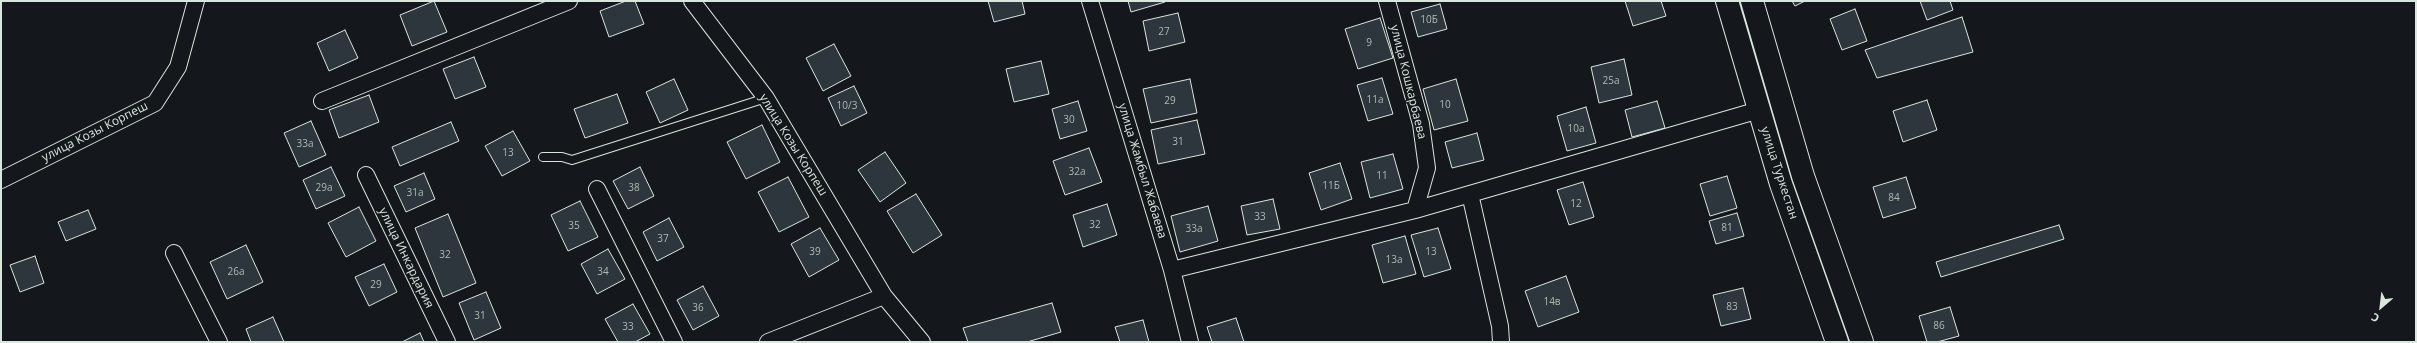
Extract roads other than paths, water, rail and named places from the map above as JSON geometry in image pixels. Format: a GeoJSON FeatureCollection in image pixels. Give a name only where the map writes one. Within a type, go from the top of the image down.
{"type":"FeatureCollection","features":[{"type":"Feature","properties":{"kind":"highway","name":"улица Туркестан"},"geometry":{"type":"LineString","coordinates":[[1727,1],[1781,184],[1837,342]]}},
{"type":"Feature","properties":{"kind":"highway","name":"улица Туркестан"},"geometry":{"type":"LineString","coordinates":[[1752,1],[1804,176],[1862,342]]}},
{"type":"Feature","properties":{"kind":"highway"},"geometry":{"type":"LineString","coordinates":[[1781,184],[1804,176]]}},
{"type":"Feature","properties":{"kind":"street","name":"улица Козы Корпеш"},"geometry":{"type":"LineString","coordinates":[[1,180],[155,103],[178,67],[196,1]]}},
{"type":"Feature","properties":{"kind":"street"},"geometry":{"type":"LineString","coordinates":[[322,101],[568,1]]}},
{"type":"Feature","properties":{"kind":"street","name":"улица Козы Корпеш"},"geometry":{"type":"LineString","coordinates":[[692,1],[766,98],[884,296],[922,342]]}},
{"type":"Feature","properties":{"kind":"street","name":"улица Жамбыл Жабаева"},"geometry":{"type":"LineString","coordinates":[[1090,1],[1172,270],[1190,342]]}},
{"type":"Feature","properties":{"kind":"street","name":"улица Кошкарбаева"},"geometry":{"type":"LineString","coordinates":[[1387,1],[1421,124],[1427,168],[1415,210]]}},
{"type":"Feature","properties":{"kind":"street"},"geometry":{"type":"LineString","coordinates":[[1172,270],[1415,210],[1759,110]]}},
{"type":"Feature","properties":{"kind":"street","name":"улица Инкардария"},"geometry":{"type":"LineString","coordinates":[[366,175],[447,342]]}},
{"type":"Feature","properties":{"kind":"street"},"geometry":{"type":"LineString","coordinates":[[597,189],[674,342]]}},
{"type":"Feature","properties":{"kind":"street"},"geometry":{"type":"LineString","coordinates":[[1470,194],[1500,326],[1501,342]]}},
{"type":"Feature","properties":{"kind":"street"},"geometry":{"type":"LineString","coordinates":[[174,253],[219,342]]}},
{"type":"Feature","properties":{"kind":"street"},"geometry":{"type":"LineString","coordinates":[[768,342],[884,296]]}},
{"type":"Feature","properties":{"kind":"lane"},"geometry":{"type":"LineString","coordinates":[[543,157],[562,157],[572,160],[766,98]]}}]}
